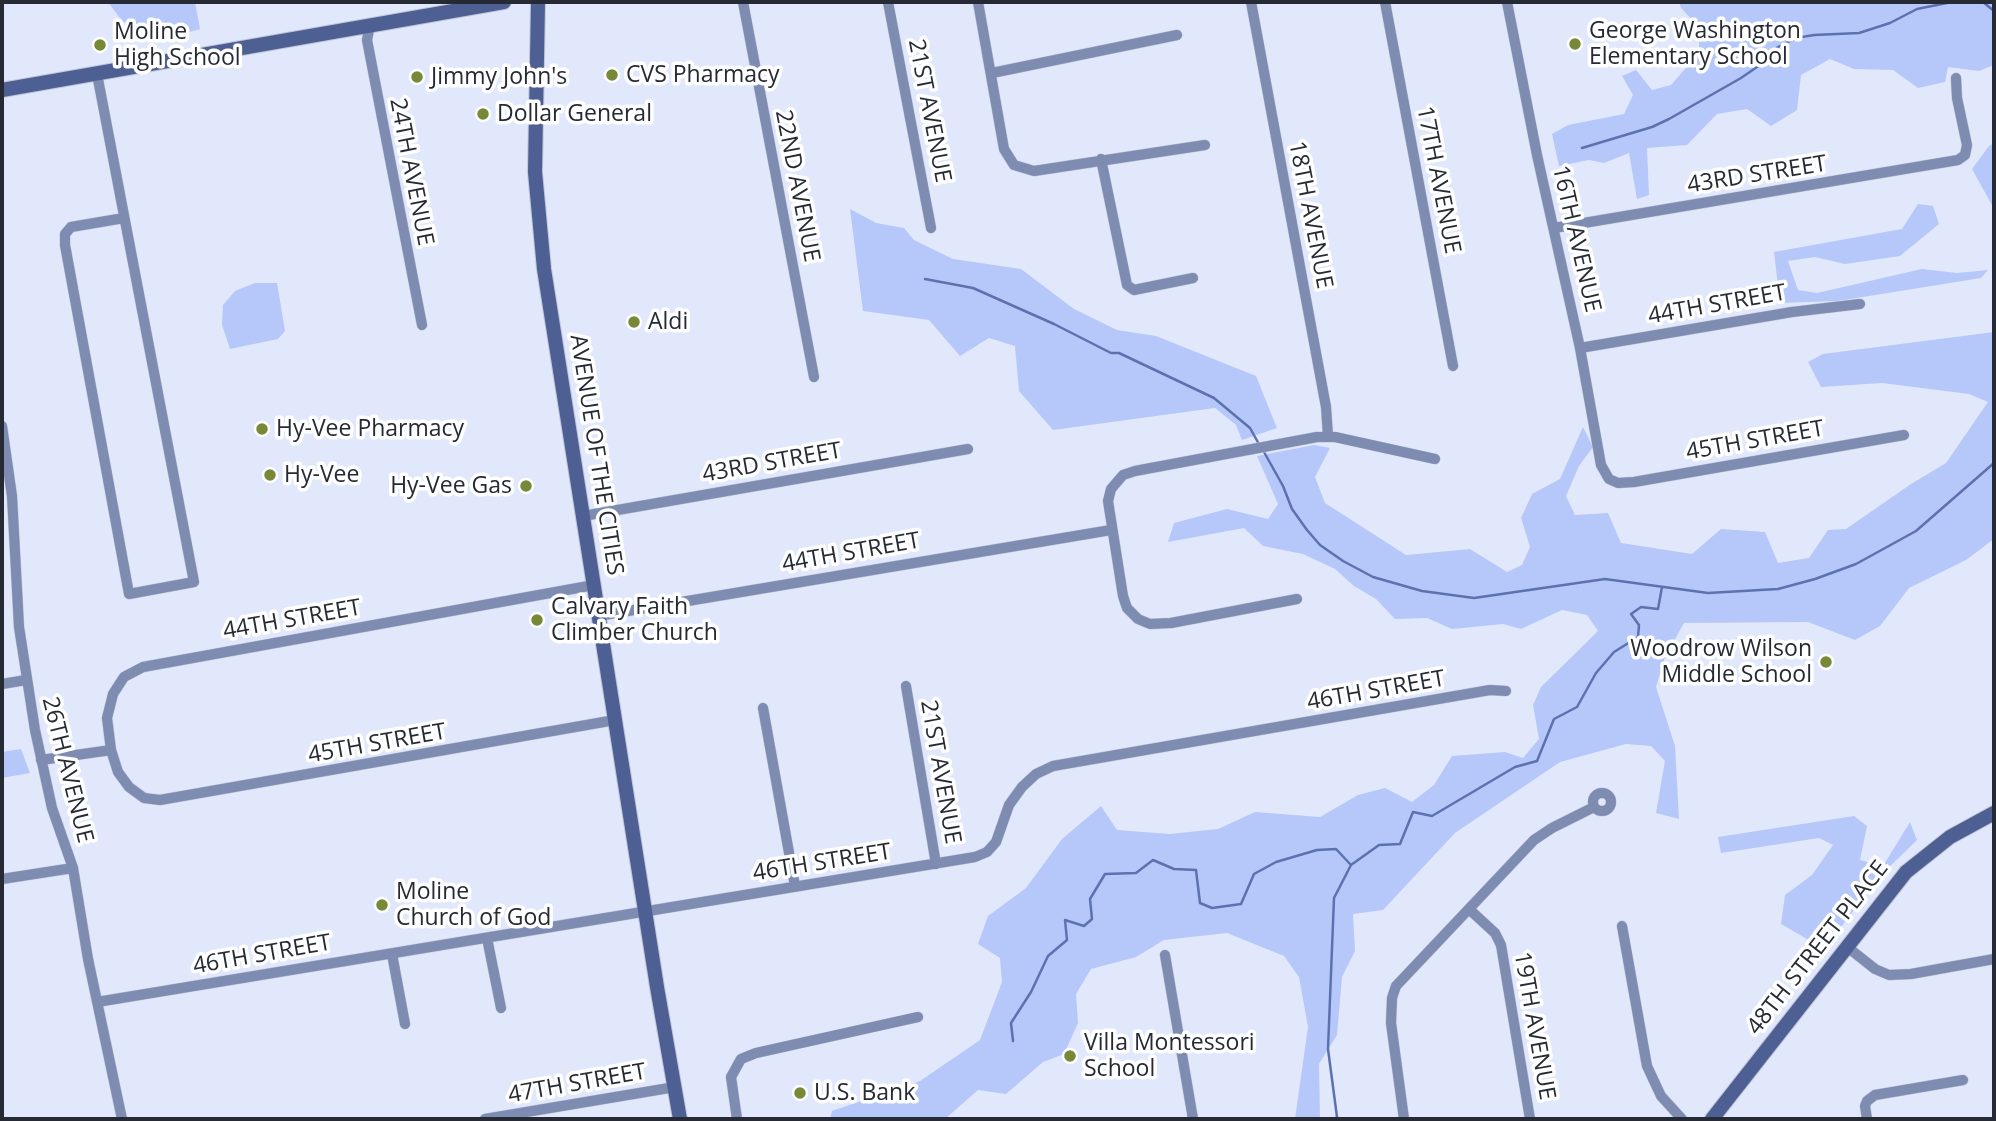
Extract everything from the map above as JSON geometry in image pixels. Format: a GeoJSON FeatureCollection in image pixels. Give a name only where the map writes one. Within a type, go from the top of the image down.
{"type":"FeatureCollection","features":[{"type":"Feature","properties":{"kind":"main road"},"geometry":{"type":"LineString","coordinates":[[2,90],[504,2]]}},
{"type":"Feature","properties":{"kind":"main road","name":"AVENUE OF THE CITIES"},"geometry":{"type":"LineString","coordinates":[[538,2],[534,133],[539,223],[598,616],[680,1119]]}},
{"type":"Feature","properties":{"kind":"main road","name":"48TH STREET PLACE"},"geometry":{"type":"LineString","coordinates":[[1715,1118],[1906,872],[1933,848],[1994,813]]}},
{"type":"Feature","properties":{"kind":"street","name":"22ND AVENUE"},"geometry":{"type":"LineString","coordinates":[[743,2],[814,377]]}},
{"type":"Feature","properties":{"kind":"street","name":"21ST AVENUE"},"geometry":{"type":"LineString","coordinates":[[888,2],[931,228]]}},
{"type":"Feature","properties":{"kind":"street"},"geometry":{"type":"LineString","coordinates":[[978,2],[1004,149],[1014,166],[1034,171],[1205,145]]}},
{"type":"Feature","properties":{"kind":"street","name":"18TH AVENUE"},"geometry":{"type":"LineString","coordinates":[[1251,2],[1326,407],[1328,436]]}},
{"type":"Feature","properties":{"kind":"street","name":"17TH AVENUE"},"geometry":{"type":"LineString","coordinates":[[1385,2],[1453,366]]}},
{"type":"Feature","properties":{"kind":"street","name":"16TH AVENUE"},"geometry":{"type":"LineString","coordinates":[[1507,2],[1537,155],[1580,348],[1601,465],[1613,482]]}},
{"type":"Feature","properties":{"kind":"street","name":"24TH AVENUE"},"geometry":{"type":"LineString","coordinates":[[370,25],[367,40],[422,325]]}},
{"type":"Feature","properties":{"kind":"street"},"geometry":{"type":"LineString","coordinates":[[992,73],[1177,35]]}},
{"type":"Feature","properties":{"kind":"street"},"geometry":{"type":"LineString","coordinates":[[97,74],[194,582],[129,594],[65,245],[65,234],[71,227],[124,218]]}},
{"type":"Feature","properties":{"kind":"street","name":"43RD STREET"},"geometry":{"type":"LineString","coordinates":[[1554,228],[1952,163],[1965,155],[1967,145],[1957,98],[1956,78]]}},
{"type":"Feature","properties":{"kind":"street"},"geometry":{"type":"LineString","coordinates":[[1101,159],[1124,276],[1130,289],[1193,278]]}},
{"type":"Feature","properties":{"kind":"street","name":"44TH STREET"},"geometry":{"type":"LineString","coordinates":[[1580,348],[1792,312],[1860,304]]}},
{"type":"Feature","properties":{"kind":"street","name":"26TH AVENUE"},"geometry":{"type":"LineString","coordinates":[[2,426],[12,496],[19,627],[26,680],[52,808],[73,868],[97,1002],[122,1119]]}},
{"type":"Feature","properties":{"kind":"street","name":"45TH STREET"},"geometry":{"type":"LineString","coordinates":[[1613,482],[1634,482],[1905,435]]}},
{"type":"Feature","properties":{"kind":"street"},"geometry":{"type":"LineString","coordinates":[[1297,599],[1156,625],[1132,615],[1127,608],[1111,530],[1108,501],[1111,489],[1118,479],[1135,471],[1328,436],[1435,458]]}},
{"type":"Feature","properties":{"kind":"street","name":"43RD STREET"},"geometry":{"type":"LineString","coordinates":[[583,516],[968,449]]}},
{"type":"Feature","properties":{"kind":"street","name":"44TH STREET"},"geometry":{"type":"LineString","coordinates":[[598,616],[1111,530]]}},
{"type":"Feature","properties":{"kind":"street","name":"44TH STREET"},"geometry":{"type":"LineString","coordinates":[[111,750],[108,708],[124,677],[136,670],[156,664],[594,585]]}},
{"type":"Feature","properties":{"kind":"street"},"geometry":{"type":"LineString","coordinates":[[2,684],[26,680]]}},
{"type":"Feature","properties":{"kind":"street","name":"21ST AVENUE"},"geometry":{"type":"LineString","coordinates":[[906,686],[936,864]]}},
{"type":"Feature","properties":{"kind":"street","name":"46TH STREET"},"geometry":{"type":"LineString","coordinates":[[97,1002],[975,857],[987,852],[996,842],[1005,814],[1015,795],[1029,780],[1053,766],[1490,691],[1506,691]]}},
{"type":"Feature","properties":{"kind":"street"},"geometry":{"type":"LineString","coordinates":[[763,708],[795,886]]}},
{"type":"Feature","properties":{"kind":"street","name":"45TH STREET"},"geometry":{"type":"LineString","coordinates":[[111,750],[118,772],[135,793],[144,798],[160,800],[615,720]]}},
{"type":"Feature","properties":{"kind":"street"},"geometry":{"type":"LineString","coordinates":[[41,760],[111,750]]}},
{"type":"Feature","properties":{"kind":"street"},"geometry":{"type":"LineString","coordinates":[[1405,1119],[1391,1023],[1393,994],[1403,979],[1534,841],[1552,828],[1594,807]]}},
{"type":"Feature","properties":{"kind":"street"},"geometry":{"type":"LineString","coordinates":[[2,879],[73,868]]}},
{"type":"Feature","properties":{"kind":"street","name":"19TH AVENUE"},"geometry":{"type":"LineString","coordinates":[[1470,910],[1495,933],[1501,945],[1530,1119]]}},
{"type":"Feature","properties":{"kind":"street"},"geometry":{"type":"LineString","coordinates":[[1622,926],[1647,1066],[1661,1096],[1682,1119]]}},
{"type":"Feature","properties":{"kind":"street"},"geometry":{"type":"LineString","coordinates":[[487,938],[501,1008]]}},
{"type":"Feature","properties":{"kind":"street"},"geometry":{"type":"LineString","coordinates":[[1846,946],[1875,969],[1889,975],[1911,974],[1994,959]]}},
{"type":"Feature","properties":{"kind":"street"},"geometry":{"type":"LineString","coordinates":[[393,954],[405,1024]]}},
{"type":"Feature","properties":{"kind":"street"},"geometry":{"type":"LineString","coordinates":[[1165,955],[1193,1119]]}},
{"type":"Feature","properties":{"kind":"street"},"geometry":{"type":"LineString","coordinates":[[737,1119],[731,1077],[741,1059],[757,1053],[918,1017]]}},
{"type":"Feature","properties":{"kind":"street"},"geometry":{"type":"LineString","coordinates":[[1867,1119],[1865,1106],[1875,1095],[1963,1080]]}},
{"type":"Feature","properties":{"kind":"street","name":"47TH STREET"},"geometry":{"type":"LineString","coordinates":[[485,1119],[675,1087]]}},
{"type":"Feature","properties":{"kind":"shaded area"},"geometry":{"type":"Polygon","coordinates":[[[108,2],[195,2],[200,29],[175,36],[147,34],[122,21],[108,2]]]}},
{"type":"Feature","properties":{"kind":"shaded area"},"geometry":{"type":"Polygon","coordinates":[[[1679,2],[1994,2],[1994,65],[1979,71],[1948,67],[1945,82],[1918,88],[1893,70],[1854,69],[1830,59],[1801,75],[1797,110],[1771,126],[1747,109],[1717,114],[1687,145],[1647,148],[1649,195],[1637,199],[1629,153],[1604,163],[1589,160],[1559,166],[1552,134],[1568,125],[1624,114],[1633,95],[1622,76],[1636,70],[1652,90],[1671,85],[1699,53],[1699,27],[1681,8],[1679,2]]]}},
{"type":"Feature","properties":{"kind":"shaded area"},"geometry":{"type":"Polygon","coordinates":[[[1994,143],[1994,207],[1993,207],[1972,169],[1994,143]]]}},
{"type":"Feature","properties":{"kind":"shaded area"},"geometry":{"type":"Polygon","coordinates":[[[1918,204],[1933,206],[1939,224],[1900,256],[1845,264],[1815,257],[1788,261],[1798,290],[1817,293],[1922,269],[1957,273],[1988,270],[1981,278],[1838,301],[1780,303],[1774,252],[1902,229],[1918,204]]]}},
{"type":"Feature","properties":{"kind":"shaded area"},"geometry":{"type":"Polygon","coordinates":[[[850,209],[876,223],[904,228],[914,240],[953,259],[1021,269],[1074,309],[1117,330],[1156,336],[1256,376],[1277,428],[1242,440],[1236,425],[1215,408],[1053,430],[1019,391],[1015,346],[989,338],[960,356],[929,320],[863,311],[850,209]]]}},
{"type":"Feature","properties":{"kind":"shaded area"},"geometry":{"type":"Polygon","coordinates":[[[255,283],[277,283],[285,331],[278,339],[230,349],[222,325],[223,305],[235,291],[255,283]]]}},
{"type":"Feature","properties":{"kind":"shaded area"},"geometry":{"type":"Polygon","coordinates":[[[1994,332],[1994,539],[1966,560],[1909,588],[1880,626],[1855,640],[1808,622],[1684,623],[1665,657],[1656,687],[1675,746],[1679,819],[1656,813],[1665,761],[1651,746],[1626,744],[1560,762],[1455,833],[1383,910],[1353,914],[1355,951],[1342,977],[1337,1035],[1319,1064],[1320,1119],[1295,1119],[1308,1027],[1299,977],[1284,956],[1227,933],[1164,940],[1136,957],[1091,969],[1076,994],[1078,1023],[1064,1054],[1043,1062],[1006,1094],[978,1090],[945,1119],[830,1119],[832,1111],[920,1081],[980,1040],[1002,982],[1000,958],[978,944],[988,916],[1026,888],[1062,839],[1101,806],[1117,830],[1170,834],[1218,829],[1255,812],[1320,817],[1358,795],[1385,788],[1412,802],[1434,785],[1452,756],[1505,752],[1523,758],[1539,739],[1533,705],[1541,687],[1598,631],[1587,615],[1562,610],[1521,629],[1503,624],[1452,629],[1427,618],[1395,619],[1376,599],[1354,586],[1335,569],[1303,554],[1263,546],[1244,528],[1168,542],[1174,523],[1227,509],[1268,519],[1278,504],[1257,456],[1314,445],[1330,448],[1315,477],[1325,503],[1406,555],[1470,549],[1507,572],[1522,565],[1530,547],[1521,518],[1532,494],[1560,479],[1583,427],[1593,447],[1579,466],[1566,496],[1575,515],[1608,513],[1621,543],[1692,554],[1721,529],[1765,532],[1778,563],[1809,558],[1828,530],[1846,529],[1946,463],[1988,402],[1969,394],[1882,383],[1821,387],[1808,362],[1823,354],[1994,332]]]}},
{"type":"Feature","properties":{"kind":"shaded area"},"geometry":{"type":"Polygon","coordinates":[[[21,749],[30,773],[2,778],[2,752],[21,749]]]}},
{"type":"Feature","properties":{"kind":"shaded area"},"geometry":{"type":"Polygon","coordinates":[[[1854,816],[1867,826],[1860,860],[1883,866],[1910,822],[1917,840],[1880,876],[1828,944],[1807,939],[1781,924],[1785,895],[1812,875],[1833,845],[1819,838],[1721,853],[1718,837],[1854,816]]]}},
{"type":"Feature","properties":{"kind":"waterway"},"geometry":{"type":"LineString","coordinates":[[1582,148],[1652,127],[1669,119],[1741,78],[1778,47],[1796,38],[1859,33],[1890,23],[1917,9],[1952,2]]}},
{"type":"Feature","properties":{"kind":"waterway"},"geometry":{"type":"LineString","coordinates":[[1983,2],[1994,11]]}},
{"type":"Feature","properties":{"kind":"waterway"},"geometry":{"type":"LineString","coordinates":[[925,279],[973,288],[1214,398],[1250,428],[1260,446]]}},
{"type":"Feature","properties":{"kind":"waterway"},"geometry":{"type":"LineString","coordinates":[[1264,452],[1292,509],[1307,530],[1320,545],[1343,561],[1373,577],[1422,591],[1474,598],[1605,579],[1708,593],[1778,589],[1856,564],[1916,531],[1994,463]]}},
{"type":"Feature","properties":{"kind":"waterway"},"geometry":{"type":"LineString","coordinates":[[1335,1119],[1337,1117],[1328,1049],[1334,898],[1351,865],[1379,845],[1400,844],[1413,812],[1432,816],[1515,767],[1537,761],[1554,719],[1577,707],[1596,673],[1614,652],[1638,637],[1639,625],[1631,614],[1641,607],[1658,609],[1662,587]]}},
{"type":"Feature","properties":{"kind":"waterway"},"geometry":{"type":"LineString","coordinates":[[1013,1041],[1011,1023],[1031,992],[1048,956],[1067,940],[1065,920],[1084,926],[1092,919],[1090,899],[1105,874],[1136,873],[1153,860],[1174,869],[1196,870],[1200,903],[1212,908],[1241,904],[1254,874],[1276,862],[1317,850],[1336,849],[1351,865]]}},
{"type":"Feature","properties":{"kind":"place","name":"George Washington Elementary School"},"geometry":{"type":"Point","coordinates":[1575,44]}},
{"type":"Feature","properties":{"kind":"place","name":"Moline High School"},"geometry":{"type":"Point","coordinates":[100,45]}},
{"type":"Feature","properties":{"kind":"place","name":"CVS Pharmacy"},"geometry":{"type":"Point","coordinates":[612,75]}},
{"type":"Feature","properties":{"kind":"place","name":"Jimmy John's"},"geometry":{"type":"Point","coordinates":[417,77]}},
{"type":"Feature","properties":{"kind":"place","name":"Dollar General"},"geometry":{"type":"Point","coordinates":[483,114]}},
{"type":"Feature","properties":{"kind":"place","name":"Aldi"},"geometry":{"type":"Point","coordinates":[634,322]}},
{"type":"Feature","properties":{"kind":"place","name":"Hy-Vee Pharmacy"},"geometry":{"type":"Point","coordinates":[262,429]}},
{"type":"Feature","properties":{"kind":"place","name":"Hy-Vee"},"geometry":{"type":"Point","coordinates":[270,475]}},
{"type":"Feature","properties":{"kind":"place","name":"Hy-Vee Gas"},"geometry":{"type":"Point","coordinates":[526,486]}},
{"type":"Feature","properties":{"kind":"place","name":"Calvary Faith Climber Church"},"geometry":{"type":"Point","coordinates":[537,620]}},
{"type":"Feature","properties":{"kind":"place","name":"Woodrow Wilson Middle School"},"geometry":{"type":"Point","coordinates":[1826,662]}},
{"type":"Feature","properties":{"kind":"place","name":"Moline Church of God"},"geometry":{"type":"Point","coordinates":[382,905]}},
{"type":"Feature","properties":{"kind":"place","name":"Villa Montessori School"},"geometry":{"type":"Point","coordinates":[1070,1056]}},
{"type":"Feature","properties":{"kind":"place","name":"U.S. Bank"},"geometry":{"type":"Point","coordinates":[800,1093]}}]}
